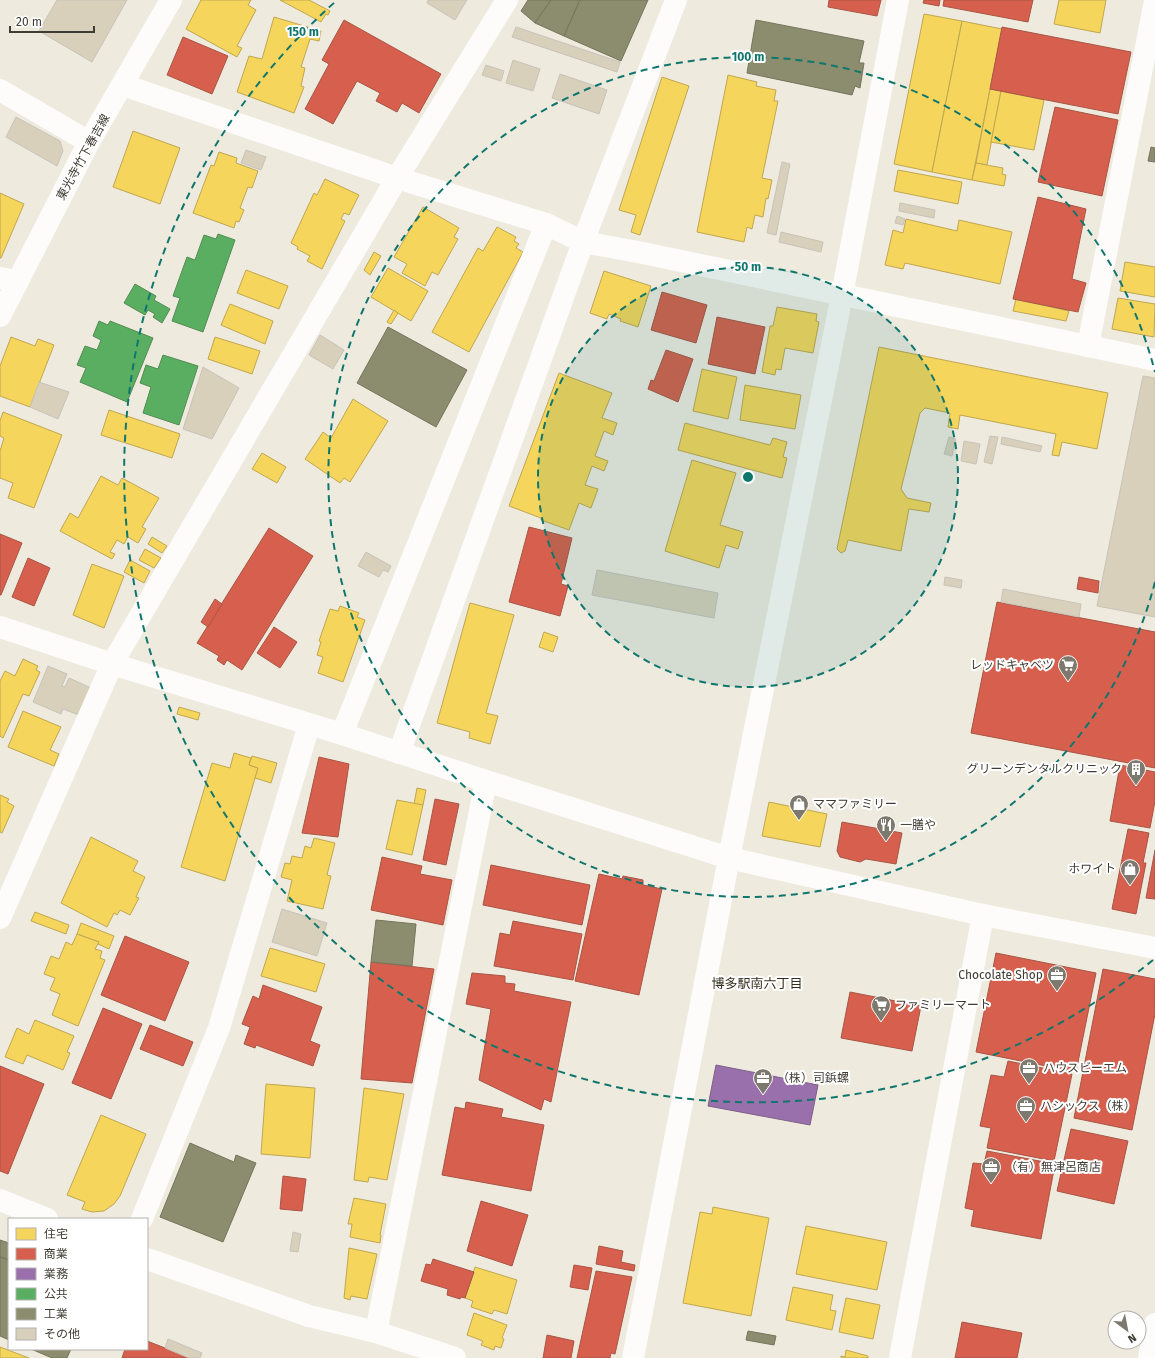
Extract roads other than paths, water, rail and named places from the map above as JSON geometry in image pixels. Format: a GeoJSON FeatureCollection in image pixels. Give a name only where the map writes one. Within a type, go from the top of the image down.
{"type":"FeatureCollection","features":[{"type":"Feature","properties":{"kind":"street","name":"東光寺竹下春吉線"},"geometry":{"type":"LineString","coordinates":[[0,316],[9,280],[171,0]]}},
{"type":"Feature","properties":{"kind":"street"},"geometry":{"type":"LineString","coordinates":[[0,918],[112,664],[397,178],[506,0]]}},
{"type":"Feature","properties":{"kind":"street"},"geometry":{"type":"LineString","coordinates":[[399,753],[583,242],[676,0]]}},
{"type":"Feature","properties":{"kind":"street"},"geometry":{"type":"LineString","coordinates":[[633,1358],[729,858],[842,295],[898,0]]}},
{"type":"Feature","properties":{"kind":"street"},"geometry":{"type":"LineString","coordinates":[[1088,346],[1155,0]]}},
{"type":"Feature","properties":{"kind":"street"},"geometry":{"type":"LineString","coordinates":[[123,85],[397,178],[546,224],[583,242],[638,252],[1155,360]]}},
{"type":"Feature","properties":{"kind":"street"},"geometry":{"type":"LineString","coordinates":[[0,90],[90,142]]}},
{"type":"Feature","properties":{"kind":"street"},"geometry":{"type":"LineString","coordinates":[[342,734],[546,224]]}},
{"type":"Feature","properties":{"kind":"street"},"geometry":{"type":"LineString","coordinates":[[0,627],[112,664],[342,734],[729,858],[983,915],[1155,948]]}},
{"type":"Feature","properties":{"kind":"street"},"geometry":{"type":"LineString","coordinates":[[142,1218],[219,1028],[309,725]]}},
{"type":"Feature","properties":{"kind":"street"},"geometry":{"type":"LineString","coordinates":[[376,1332],[486,781]]}},
{"type":"Feature","properties":{"kind":"street"},"geometry":{"type":"LineString","coordinates":[[900,1358],[983,915]]}},
{"type":"Feature","properties":{"kind":"street"},"geometry":{"type":"LineString","coordinates":[[0,1200],[44,1218]]}},
{"type":"Feature","properties":{"kind":"street"},"geometry":{"type":"LineString","coordinates":[[148,1259],[310,1316],[376,1332],[455,1358]]}},
{"type":"Feature","properties":{"kind":"street"},"geometry":{"type":"LineString","coordinates":[[1148,1358],[1155,1324]]}},
{"type":"Feature","properties":{"kind":"place","name":"レッドキャベツ"},"geometry":{"type":"Point","coordinates":[1068,682]}},
{"type":"Feature","properties":{"kind":"place","name":"グリーンデンタルクリニック"},"geometry":{"type":"Point","coordinates":[1136,786]}},
{"type":"Feature","properties":{"kind":"place","name":"ママファミリー"},"geometry":{"type":"Point","coordinates":[799,821]}},
{"type":"Feature","properties":{"kind":"place","name":"一膳や"},"geometry":{"type":"Point","coordinates":[886,842]}},
{"type":"Feature","properties":{"kind":"place","name":"ホワイト"},"geometry":{"type":"Point","coordinates":[1130,886]}},
{"type":"Feature","properties":{"kind":"place","name":"Chocolate Shop"},"geometry":{"type":"Point","coordinates":[1057,992]}},
{"type":"Feature","properties":{"kind":"place","name":"ファミリーマート"},"geometry":{"type":"Point","coordinates":[881,1022]}},
{"type":"Feature","properties":{"kind":"place","name":"ハウスビーエム"},"geometry":{"type":"Point","coordinates":[1029,1085]}},
{"type":"Feature","properties":{"kind":"place","name":"（株）司鋲螺"},"geometry":{"type":"Point","coordinates":[763,1095]}},
{"type":"Feature","properties":{"kind":"place","name":"ハシックス（株）"},"geometry":{"type":"Point","coordinates":[1026,1123]}},
{"type":"Feature","properties":{"kind":"place","name":"（有）無津呂商店"},"geometry":{"type":"Point","coordinates":[991,1184]}},
{"type":"Feature","properties":{"kind":"district","name":"博多駅南六丁目"},"geometry":{"type":"Point","coordinates":[757,983]}}]}
